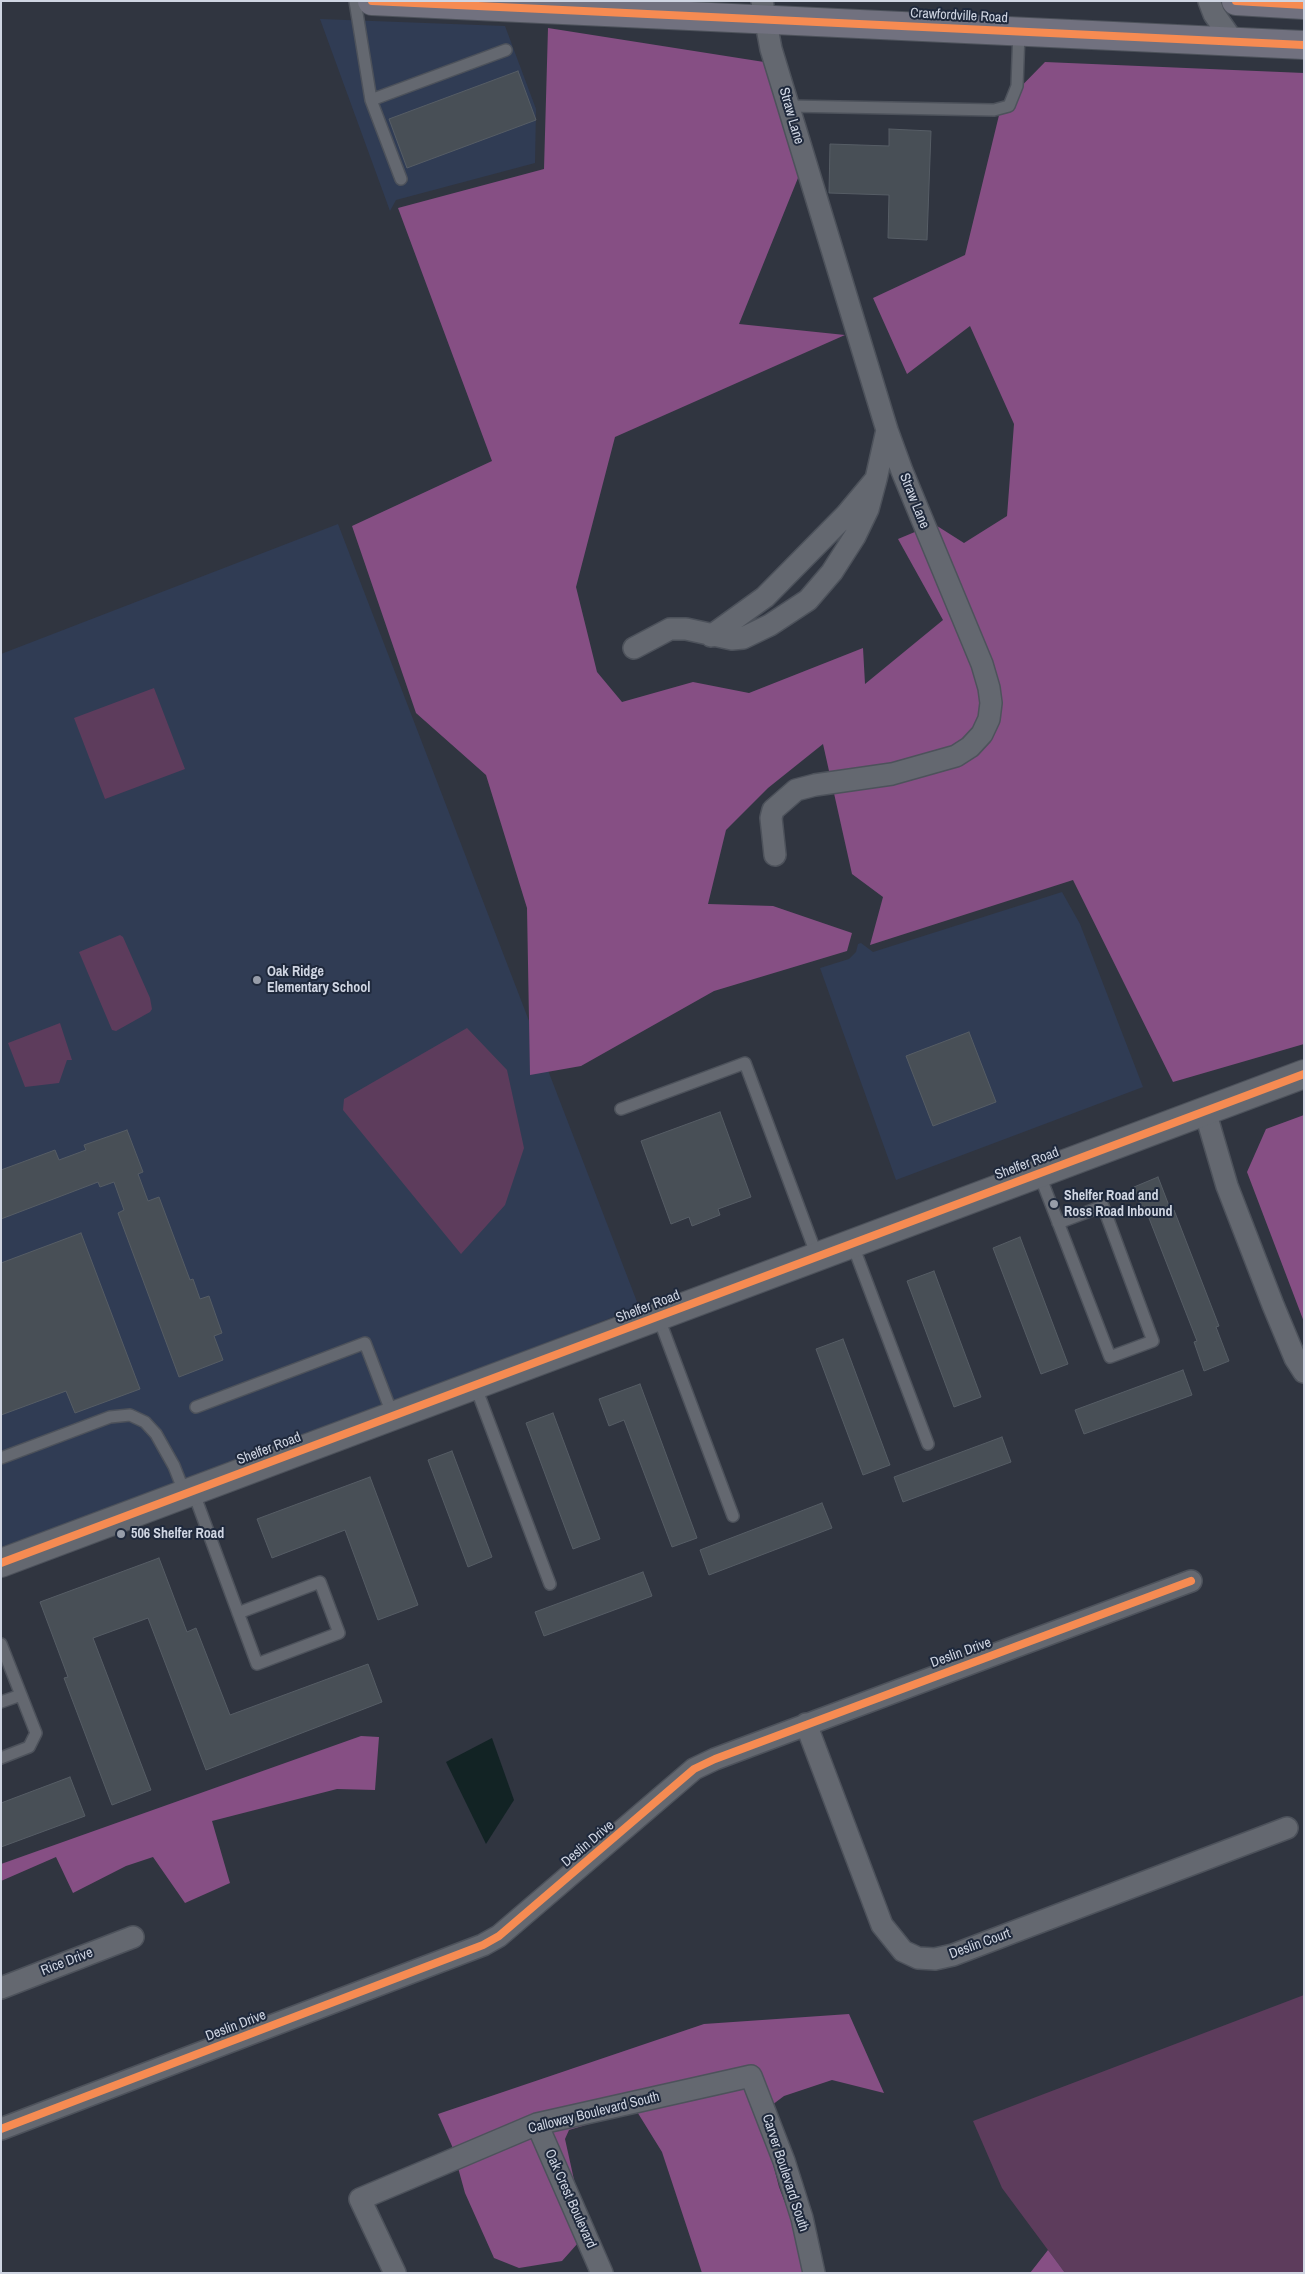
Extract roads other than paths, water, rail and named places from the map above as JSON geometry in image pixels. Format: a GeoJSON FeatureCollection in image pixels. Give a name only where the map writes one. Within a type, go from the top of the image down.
{"type":"FeatureCollection","features":[{"type":"Feature","properties":{"kind":"main road","name":"Crawfordville Road"},"geometry":{"type":"LineString","coordinates":[[372,1],[764,10],[1019,32],[1304,44]]}},
{"type":"Feature","properties":{"kind":"main road"},"geometry":{"type":"LineString","coordinates":[[1236,1],[1304,5]]}},
{"type":"Feature","properties":{"kind":"street"},"geometry":{"type":"LineString","coordinates":[[1209,1],[1214,14],[1233,41]]}},
{"type":"Feature","properties":{"kind":"street","name":"Straw Lane"},"geometry":{"type":"LineString","coordinates":[[764,10],[771,49],[887,430],[902,472],[982,664],[990,688],[991,703],[989,719],[982,734],[970,747],[956,756],[892,774],[815,784],[796,790],[773,810],[771,818],[775,855]]}},
{"type":"Feature","properties":{"kind":"street"},"geometry":{"type":"LineString","coordinates":[[634,648],[670,629],[686,629],[711,636],[732,639],[743,638],[770,625],[808,600],[832,572],[855,536],[868,509],[887,430]]}},
{"type":"Feature","properties":{"kind":"street"},"geometry":{"type":"LineString","coordinates":[[711,636],[765,597],[846,515],[876,479]]}},
{"type":"Feature","properties":{"kind":"street","name":"Shelfer Road"},"geometry":{"type":"LineString","coordinates":[[1,1563],[1304,1074]]}},
{"type":"Feature","properties":{"kind":"street"},"geometry":{"type":"LineString","coordinates":[[1205,1111],[1227,1186],[1273,1305],[1295,1358],[1304,1372]]}},
{"type":"Feature","properties":{"kind":"street","name":"Deslin Drive"},"geometry":{"type":"LineString","coordinates":[[1,2129],[483,1945],[499,1936],[694,1769],[715,1759],[1191,1581]]}},
{"type":"Feature","properties":{"kind":"street","name":"Deslin Court"},"geometry":{"type":"LineString","coordinates":[[806,1724],[882,1925],[903,1951],[918,1958],[935,1959],[953,1955],[1287,1828]]}},
{"type":"Feature","properties":{"kind":"street","name":"Rice Drive"},"geometry":{"type":"LineString","coordinates":[[1,1988],[132,1937]]}},
{"type":"Feature","properties":{"kind":"street","name":"Calloway Boulevard South"},"geometry":{"type":"LineString","coordinates":[[396,2273],[360,2199],[537,2124],[751,2076]]}},
{"type":"Feature","properties":{"kind":"street","name":"Carver Boulevard South"},"geometry":{"type":"LineString","coordinates":[[751,2076],[784,2161],[802,2218],[814,2273]]}},
{"type":"Feature","properties":{"kind":"street","name":"Oak Crest Boulevard"},"geometry":{"type":"LineString","coordinates":[[537,2124],[602,2273]]}},
{"type":"Feature","properties":{"kind":"lane"},"geometry":{"type":"LineString","coordinates":[[355,1],[371,100],[400,179]]}},
{"type":"Feature","properties":{"kind":"lane"},"geometry":{"type":"LineString","coordinates":[[788,106],[994,110],[1009,106],[1016,86],[1019,32]]}},
{"type":"Feature","properties":{"kind":"lane"},"geometry":{"type":"LineString","coordinates":[[371,100],[506,50]]}},
{"type":"Feature","properties":{"kind":"lane"},"geometry":{"type":"LineString","coordinates":[[621,1109],[745,1063],[817,1256]]}},
{"type":"Feature","properties":{"kind":"lane"},"geometry":{"type":"LineString","coordinates":[[1039,1173],[1058,1223],[1110,1357],[1153,1341],[1103,1206],[1058,1223]]}},
{"type":"Feature","properties":{"kind":"lane"},"geometry":{"type":"LineString","coordinates":[[852,1243],[928,1444]]}},
{"type":"Feature","properties":{"kind":"lane"},"geometry":{"type":"LineString","coordinates":[[658,1316],[733,1516]]}},
{"type":"Feature","properties":{"kind":"lane"},"geometry":{"type":"LineString","coordinates":[[196,1407],[365,1343],[393,1416]]}},
{"type":"Feature","properties":{"kind":"lane"},"geometry":{"type":"LineString","coordinates":[[475,1385],[550,1584]]}},
{"type":"Feature","properties":{"kind":"lane"},"geometry":{"type":"LineString","coordinates":[[1,1458],[110,1417],[130,1414],[145,1422],[156,1434],[189,1492],[257,1664],[339,1632],[320,1582],[238,1613]]}},
{"type":"Feature","properties":{"kind":"lane"},"geometry":{"type":"LineString","coordinates":[[1,1644],[36,1733],[29,1747],[1,1758]]}},
{"type":"Feature","properties":{"kind":"lane"},"geometry":{"type":"LineString","coordinates":[[1,1702],[21,1695]]}},
{"type":"Feature","properties":{"kind":"place","name":"Oak Ridge Elementary School"},"geometry":{"type":"Point","coordinates":[257,980]}},
{"type":"Feature","properties":{"kind":"place","name":"Shelfer Road and Ross Road Inbound"},"geometry":{"type":"Point","coordinates":[1054,1204]}},
{"type":"Feature","properties":{"kind":"place","name":"506 Shelfer Road"},"geometry":{"type":"Point","coordinates":[121,1534]}}]}
